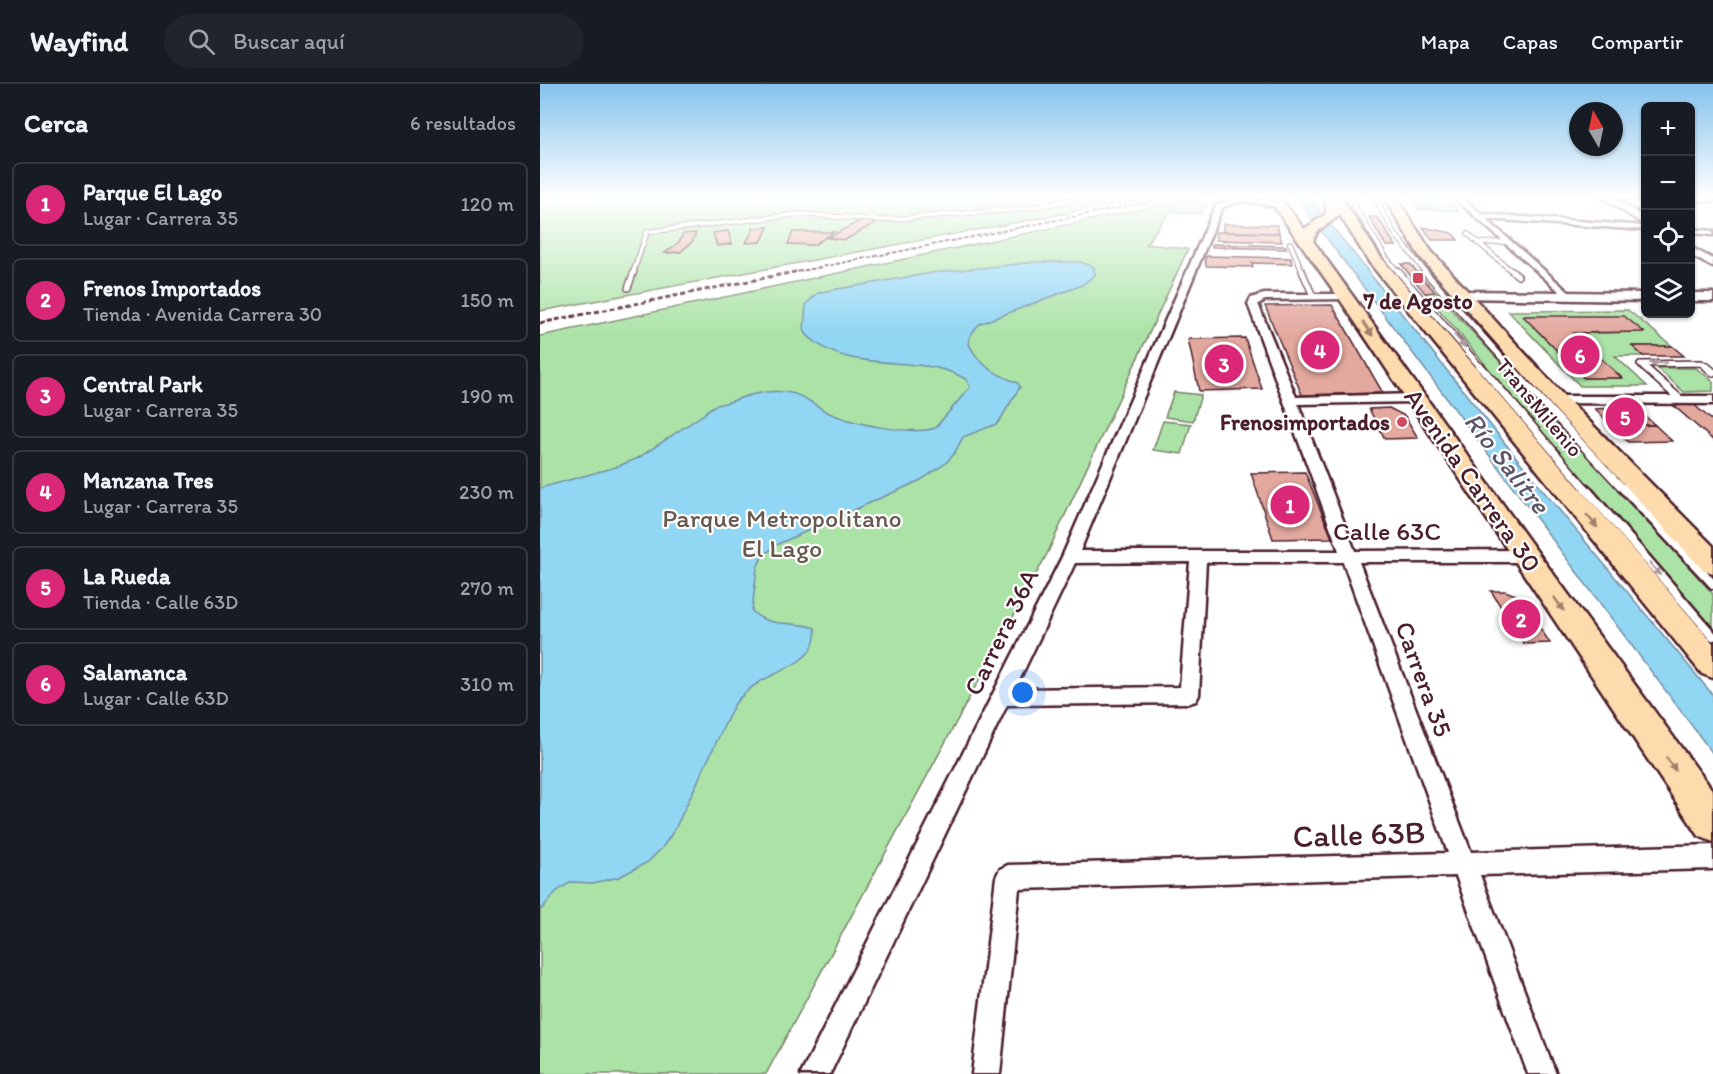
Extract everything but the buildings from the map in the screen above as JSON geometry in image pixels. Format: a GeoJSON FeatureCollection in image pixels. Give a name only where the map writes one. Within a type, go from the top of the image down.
{"type":"FeatureCollection","features":[{"type":"Feature","properties":{"kind":"highway","name":"Avenida Carrera 30"},"geometry":{"type":"LineString","coordinates":[[1305,242],[1346,296],[1713,823]]}},
{"type":"Feature","properties":{"kind":"highway"},"geometry":{"type":"LineString","coordinates":[[1361,242],[1713,665]]}},
{"type":"Feature","properties":{"kind":"highway"},"geometry":{"type":"LineString","coordinates":[[1418,242],[1425,254],[1557,400],[1711,558]]}},
{"type":"Feature","properties":{"kind":"street","name":"Carrera 36A"},"geometry":{"type":"LineString","coordinates":[[814,1074],[1070,556],[1205,242]]}},
{"type":"Feature","properties":{"kind":"street"},"geometry":{"type":"LineString","coordinates":[[1508,242],[1568,296]]}},
{"type":"Feature","properties":{"kind":"street"},"geometry":{"type":"LineString","coordinates":[[1695,253],[1713,264]]}},
{"type":"Feature","properties":{"kind":"street"},"geometry":{"type":"LineString","coordinates":[[1463,295],[1641,297]]}},
{"type":"Feature","properties":{"kind":"street"},"geometry":{"type":"LineString","coordinates":[[1313,296],[1346,296]]}},
{"type":"Feature","properties":{"kind":"street","name":"Carrera 35"},"geometry":{"type":"LineString","coordinates":[[1313,296],[1264,297],[1254,300],[1252,304],[1350,556],[1542,1074]]}},
{"type":"Feature","properties":{"kind":"street"},"geometry":{"type":"LineString","coordinates":[[1695,297],[1713,297]]}},
{"type":"Feature","properties":{"kind":"street"},"geometry":{"type":"LineString","coordinates":[[1291,401],[1417,398]]}},
{"type":"Feature","properties":{"kind":"street"},"geometry":{"type":"LineString","coordinates":[[1557,400],[1713,400]]}},
{"type":"Feature","properties":{"kind":"street","name":"Calle 63C"},"geometry":{"type":"LineString","coordinates":[[1070,556],[1525,556]]}},
{"type":"Feature","properties":{"kind":"street"},"geometry":{"type":"LineString","coordinates":[[1001,696],[1189,694],[1198,556]]}},
{"type":"Feature","properties":{"kind":"street","name":"Calle 63B"},"geometry":{"type":"LineString","coordinates":[[986,1074],[1008,876],[1713,857]]}},
{"type":"Feature","properties":{"kind":"lane"},"geometry":{"type":"LineString","coordinates":[[628,288],[644,242]]}},
{"type":"Feature","properties":{"kind":"lane"},"geometry":{"type":"LineString","coordinates":[[1303,242],[1313,296]]}},
{"type":"Feature","properties":{"kind":"lane","name":"TransMilenio"},"geometry":{"type":"LineString","coordinates":[[1377,242],[1387,259],[1713,636]]}},
{"type":"Feature","properties":{"kind":"lane","name":"TransMilenio"},"geometry":{"type":"LineString","coordinates":[[1402,242],[1428,276],[1506,364],[1713,584]]}},
{"type":"Feature","properties":{"kind":"lane"},"geometry":{"type":"LineString","coordinates":[[1477,243],[1502,242]]}},
{"type":"Feature","properties":{"kind":"lane"},"geometry":{"type":"LineString","coordinates":[[1477,243],[1518,276]]}},
{"type":"Feature","properties":{"kind":"lane"},"geometry":{"type":"LineString","coordinates":[[1681,400],[1640,364],[1701,363],[1713,372]]}},
{"type":"Feature","properties":{"kind":"green space"},"geometry":{"type":"Polygon","coordinates":[[[540,242],[910,242],[540,311],[540,242]]]}},
{"type":"Feature","properties":{"kind":"green space","name":"Parque Metropolitano El Lago"},"geometry":{"type":"Polygon","coordinates":[[[984,242],[1147,242],[1146,244],[1188,249],[1047,554],[766,1074],[540,1074],[540,336],[984,242]]]}},
{"type":"Feature","properties":{"kind":"green space"},"geometry":{"type":"Polygon","coordinates":[[[1435,292],[1608,477],[1713,594],[1713,629],[1425,293],[1435,292]]]}},
{"type":"Feature","properties":{"kind":"green space"},"geometry":{"type":"Polygon","coordinates":[[[1628,310],[1672,346],[1633,346],[1643,356],[1615,356],[1647,386],[1580,386],[1508,311],[1628,310]],[[1524,316],[1584,378],[1621,378],[1574,333],[1643,332],[1624,316],[1524,316]]]}},
{"type":"Feature","properties":{"kind":"green space"},"geometry":{"type":"Polygon","coordinates":[[[1657,368],[1696,368],[1713,381],[1713,391],[1684,392],[1657,368]]]}},
{"type":"Feature","properties":{"kind":"green space"},"geometry":{"type":"Polygon","coordinates":[[[1174,392],[1201,395],[1193,421],[1165,417],[1174,392]]]}},
{"type":"Feature","properties":{"kind":"green space"},"geometry":{"type":"Polygon","coordinates":[[[1163,421],[1191,424],[1182,454],[1153,450],[1163,421]]]}},
{"type":"Feature","properties":{"kind":"water","name":"Río Salitre"},"geometry":{"type":"Polygon","coordinates":[[[1330,242],[1345,242],[1536,482],[1713,695],[1713,754],[1330,242]]]}},
{"type":"Feature","properties":{"kind":"water"},"geometry":{"type":"Polygon","coordinates":[[[1036,262],[1080,262],[1094,267],[1095,275],[1082,285],[979,324],[970,336],[969,344],[978,359],[996,373],[1018,383],[1020,387],[997,424],[963,437],[946,463],[921,480],[776,545],[762,557],[757,568],[752,611],[766,620],[815,628],[815,639],[811,649],[797,663],[751,688],[734,705],[675,829],[662,848],[648,862],[619,877],[593,883],[571,882],[556,892],[540,911],[540,488],[616,467],[638,458],[714,406],[761,393],[796,394],[827,412],[865,424],[911,430],[935,428],[970,387],[967,380],[948,371],[928,366],[864,360],[843,356],[824,348],[804,330],[806,304],[818,293],[826,291],[932,273],[1036,262]]]}},
{"type":"Feature","properties":{"kind":"railway"},"geometry":{"type":"LineString","coordinates":[[791,273],[945,242]]}},
{"type":"Feature","properties":{"kind":"railway"},"geometry":{"type":"LineString","coordinates":[[540,323],[799,271]]}},
{"type":"Feature","properties":{"kind":"place","name":"7 de Agosto"},"geometry":{"type":"Point","coordinates":[1418,278]}},
{"type":"Feature","properties":{"kind":"place","name":"Manzana Tres"},"geometry":{"type":"Point","coordinates":[1320,350]}},
{"type":"Feature","properties":{"kind":"place","name":"Salamanca"},"geometry":{"type":"Point","coordinates":[1580,355]}},
{"type":"Feature","properties":{"kind":"place","name":"Central Park"},"geometry":{"type":"Point","coordinates":[1224,364]}},
{"type":"Feature","properties":{"kind":"place","name":"La Rueda"},"geometry":{"type":"Point","coordinates":[1625,417]}},
{"type":"Feature","properties":{"kind":"place","name":"Frenosimportados"},"geometry":{"type":"Point","coordinates":[1402,422]}},
{"type":"Feature","properties":{"kind":"place","name":"Parque El Lago"},"geometry":{"type":"Point","coordinates":[1290,505]}},
{"type":"Feature","properties":{"kind":"place","name":"Frenos Importados"},"geometry":{"type":"Point","coordinates":[1521,619]}}]}
